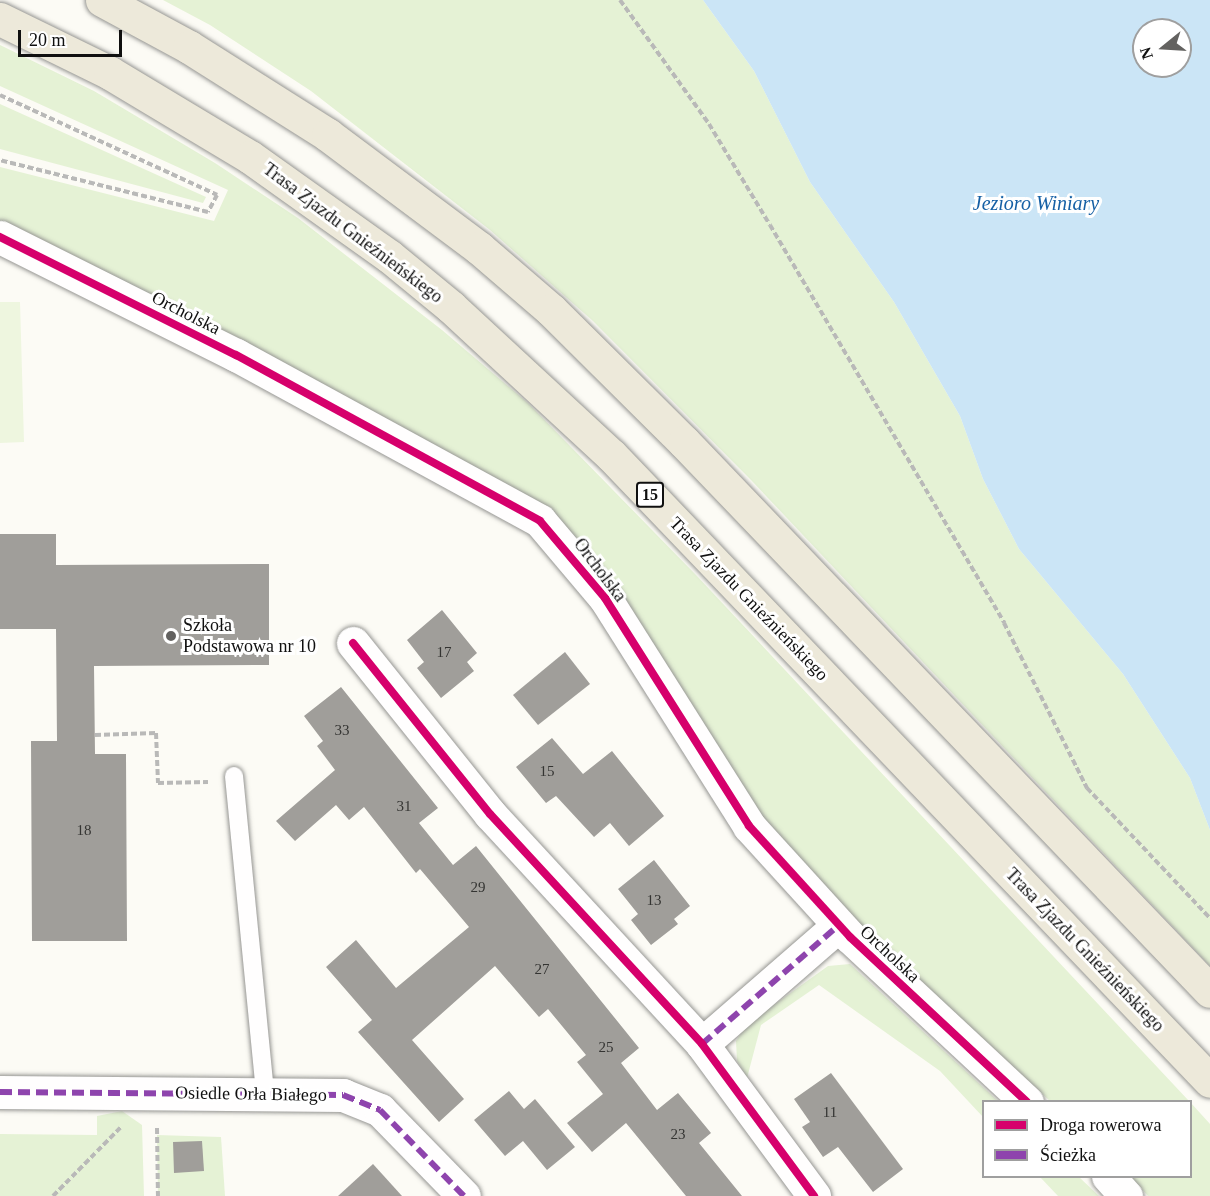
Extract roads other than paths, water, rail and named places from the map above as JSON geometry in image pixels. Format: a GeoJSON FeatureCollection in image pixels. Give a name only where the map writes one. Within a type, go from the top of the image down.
{"type":"FeatureCollection","features":[{"type":"Feature","properties":{"kind":"main road"},"geometry":{"type":"LineString","coordinates":[[102,0],[189,47],[328,135],[479,248],[551,310],[676,433],[1210,991]]}},
{"type":"Feature","properties":{"kind":"main road","name":"Trasa Zjazdu Gnieźnieńskiego"},"geometry":{"type":"LineString","coordinates":[[0,19],[110,74],[250,157],[389,256],[451,306],[611,455],[1210,1081]]}},
{"type":"Feature","properties":{"kind":"street","name":"Orcholska"},"geometry":{"type":"LineString","coordinates":[[0,237],[236,355],[540,521],[605,598],[749,826],[839,925],[1026,1100]]}},
{"type":"Feature","properties":{"kind":"street"},"geometry":{"type":"LineString","coordinates":[[353,643],[490,814],[702,1044],[814,1196]]}},
{"type":"Feature","properties":{"kind":"street"},"geometry":{"type":"LineString","coordinates":[[702,1044],[839,925]]}},
{"type":"Feature","properties":{"kind":"street","name":"Osiedle Orła Białego"},"geometry":{"type":"LineString","coordinates":[[0,1092],[343,1095],[380,1110],[464,1196]]}},
{"type":"Feature","properties":{"kind":"street"},"geometry":{"type":"LineString","coordinates":[[1110,1178],[1126,1196]]}},
{"type":"Feature","properties":{"kind":"lane"},"geometry":{"type":"LineString","coordinates":[[234,776],[265,1093]]}},
{"type":"Feature","properties":{"kind":"water","name":"Jezioro Winiary"},"geometry":{"type":"Polygon","coordinates":[[[703,0],[1210,0],[1210,830],[1190,778],[1123,674],[1019,549],[983,479],[960,416],[894,302],[810,182],[754,71],[703,0]]]}},
{"type":"Feature","properties":{"kind":"place","name":"Szkoła Podstawowa nr 10"},"geometry":{"type":"Point","coordinates":[171,636]}}]}
